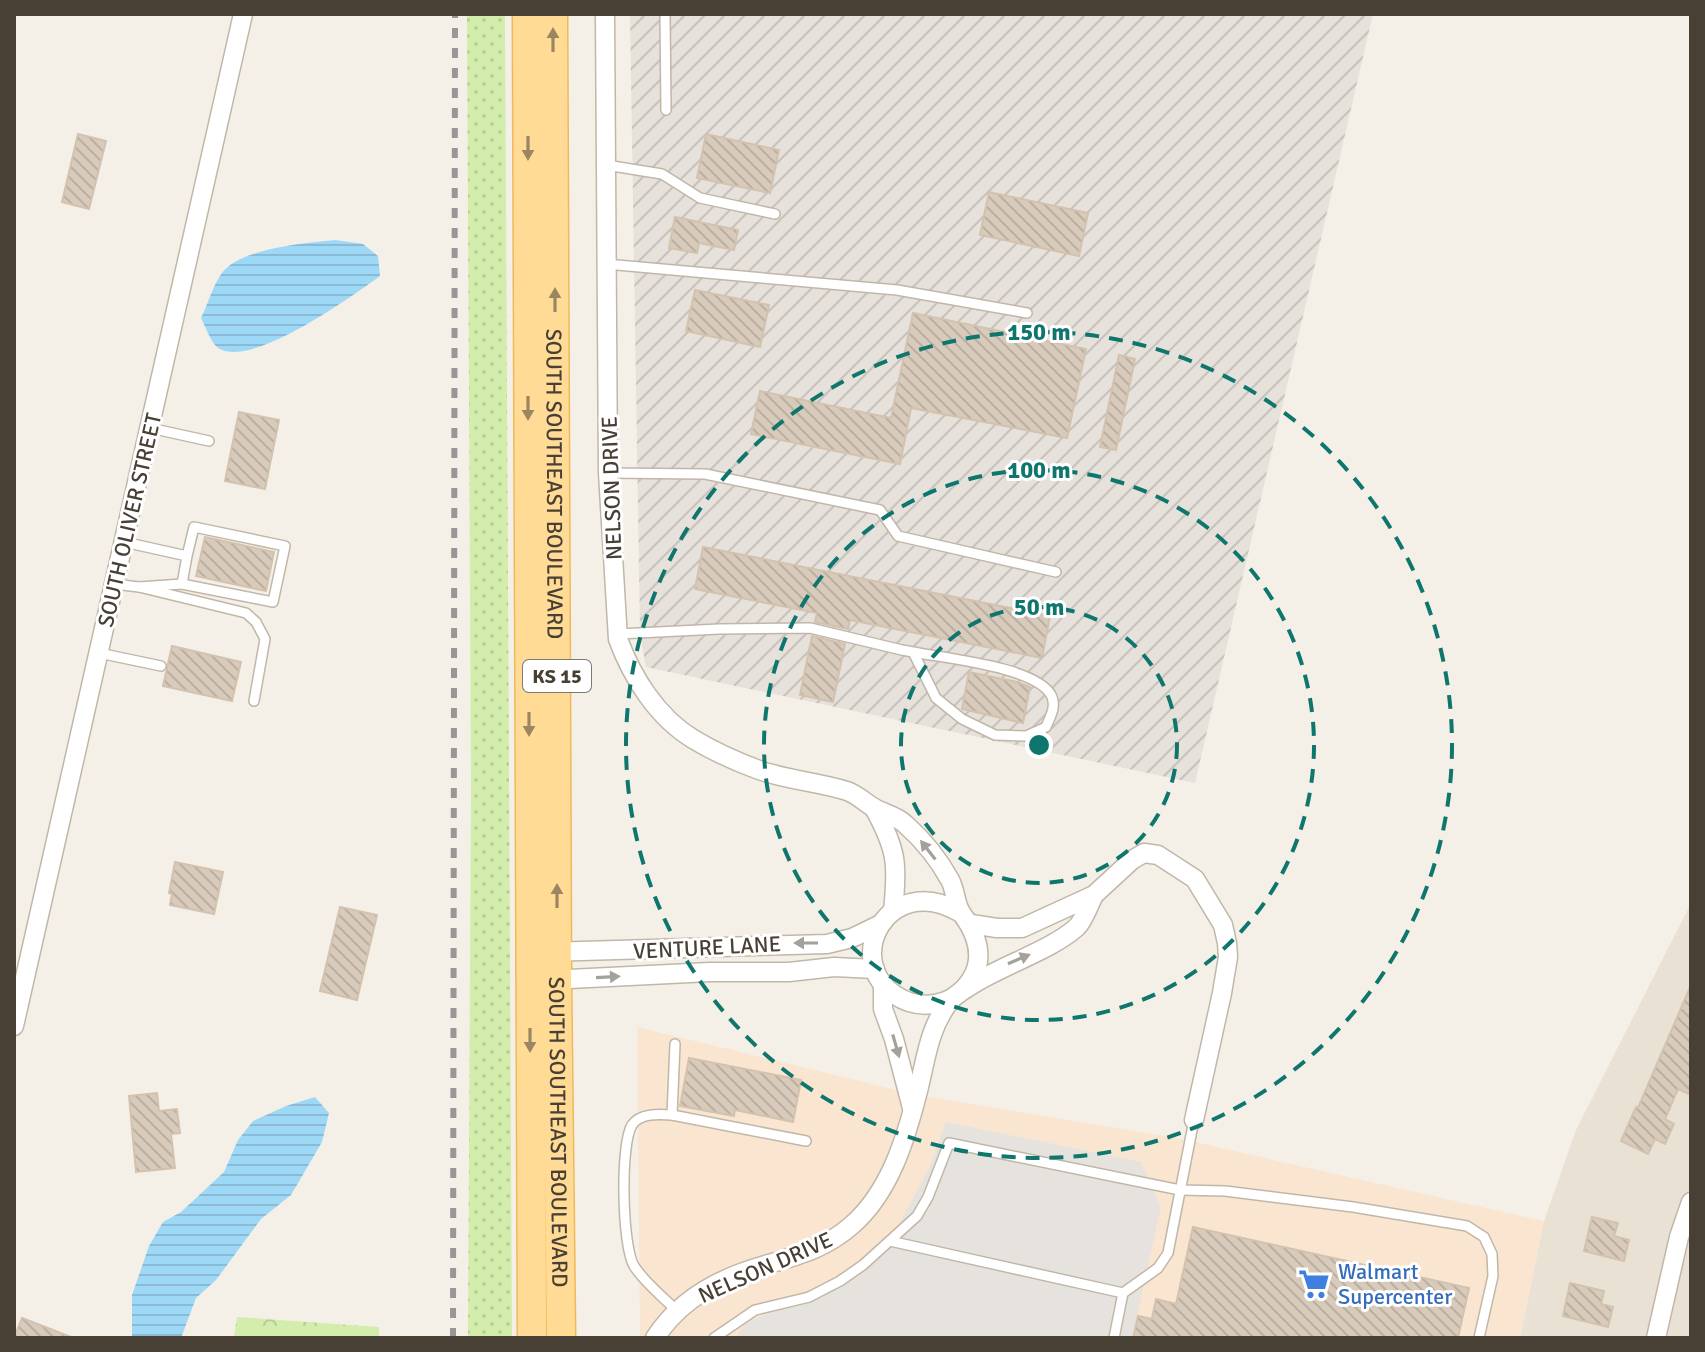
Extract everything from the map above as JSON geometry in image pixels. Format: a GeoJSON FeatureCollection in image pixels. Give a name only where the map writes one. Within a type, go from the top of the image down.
{"type":"FeatureCollection","features":[{"type":"Feature","properties":{"kind":"main road","name":"SOUTH SOUTHEAST BOULEVARD"},"geometry":{"type":"LineString","coordinates":[[527,14],[543,966],[561,1338]]}},
{"type":"Feature","properties":{"kind":"main road","name":"SOUTH SOUTHEAST BOULEVARD"},"geometry":{"type":"LineString","coordinates":[[532,1338],[543,966],[553,14]]}},
{"type":"Feature","properties":{"kind":"street","name":"SOUTH OLIVER STREET"},"geometry":{"type":"LineString","coordinates":[[14,1026],[243,14]]}},
{"type":"Feature","properties":{"kind":"street","name":"NELSON DRIVE"},"geometry":{"type":"LineString","coordinates":[[605,14],[608,473],[618,634],[627,664],[664,715],[691,738],[760,771],[852,792],[874,808],[903,821],[952,882],[965,918]]}},
{"type":"Feature","properties":{"kind":"street"},"geometry":{"type":"LineString","coordinates":[[874,808],[887,832],[897,869],[887,918]]}},
{"type":"Feature","properties":{"kind":"street"},"geometry":{"type":"LineString","coordinates":[[912,1108],[883,1009],[879,976],[872,954],[874,938],[887,918],[908,902],[926,899],[944,903],[965,918],[997,928],[1022,928],[1094,895],[1144,853],[1158,855],[1195,879],[1223,925],[1228,957],[1194,1120]]}},
{"type":"Feature","properties":{"kind":"street"},"geometry":{"type":"LineString","coordinates":[[879,976],[894,994],[907,1002],[938,1004],[994,970],[1031,954],[1078,926],[1094,895]]}},
{"type":"Feature","properties":{"kind":"street","name":"VENTURE LANE"},"geometry":{"type":"LineString","coordinates":[[543,966],[827,944],[852,938],[887,918]]}},
{"type":"Feature","properties":{"kind":"street"},"geometry":{"type":"LineString","coordinates":[[952,998],[965,988],[979,957],[977,940],[965,918]]}},
{"type":"Feature","properties":{"kind":"street","name":"VENTURE LANE"},"geometry":{"type":"LineString","coordinates":[[543,966],[710,972],[789,972],[834,967],[879,976]]}},
{"type":"Feature","properties":{"kind":"street","name":"NELSON DRIVE"},"geometry":{"type":"LineString","coordinates":[[655,1338],[677,1311],[695,1296],[723,1281],[802,1255],[852,1225],[875,1199],[889,1176],[907,1131],[934,1026],[952,998]]}},
{"type":"Feature","properties":{"kind":"street"},"geometry":{"type":"LineString","coordinates":[[1656,1338],[1679,1237],[1691,1202]]}},
{"type":"Feature","properties":{"kind":"lane"},"geometry":{"type":"LineString","coordinates":[[665,14],[666,110]]}},
{"type":"Feature","properties":{"kind":"lane"},"geometry":{"type":"LineString","coordinates":[[606,165],[662,174],[700,198],[775,214]]}},
{"type":"Feature","properties":{"kind":"lane"},"geometry":{"type":"LineString","coordinates":[[606,264],[897,290],[1027,313]]}},
{"type":"Feature","properties":{"kind":"lane"},"geometry":{"type":"LineString","coordinates":[[150,428],[209,441]]}},
{"type":"Feature","properties":{"kind":"lane"},"geometry":{"type":"LineString","coordinates":[[608,473],[705,474],[880,510],[898,536],[1056,572]]}},
{"type":"Feature","properties":{"kind":"lane"},"geometry":{"type":"LineString","coordinates":[[139,587],[182,584],[273,602],[285,546],[194,527],[182,584]]}},
{"type":"Feature","properties":{"kind":"lane"},"geometry":{"type":"LineString","coordinates":[[124,542],[187,556]]}},
{"type":"Feature","properties":{"kind":"lane"},"geometry":{"type":"LineString","coordinates":[[114,584],[139,587],[246,613],[256,622],[265,639],[254,701]]}},
{"type":"Feature","properties":{"kind":"lane"},"geometry":{"type":"LineString","coordinates":[[618,634],[810,628],[1030,676],[1051,694],[1054,708],[1046,727],[1026,736],[995,735],[962,719],[936,698],[913,652]]}},
{"type":"Feature","properties":{"kind":"lane"},"geometry":{"type":"LineString","coordinates":[[99,653],[161,666]]}},
{"type":"Feature","properties":{"kind":"lane"},"geometry":{"type":"LineString","coordinates":[[672,1115],[675,1044]]}},
{"type":"Feature","properties":{"kind":"lane"},"geometry":{"type":"LineString","coordinates":[[677,1311],[634,1266],[629,1252],[624,1212],[627,1139],[633,1123],[644,1117],[672,1115],[806,1141]]}},
{"type":"Feature","properties":{"kind":"lane"},"geometry":{"type":"LineString","coordinates":[[1114,1338],[1123,1293],[1158,1268],[1168,1253],[1194,1120]]}},
{"type":"Feature","properties":{"kind":"lane"},"geometry":{"type":"LineString","coordinates":[[714,1338],[755,1310],[809,1297],[840,1281],[890,1241],[917,1216],[928,1197],[949,1143],[1180,1190],[1225,1191],[1353,1207],[1467,1226],[1484,1237],[1492,1254],[1493,1276],[1479,1338]]}},
{"type":"Feature","properties":{"kind":"lane"},"geometry":{"type":"LineString","coordinates":[[890,1241],[1123,1293]]}},
{"type":"Feature","properties":{"kind":"shaded area"},"geometry":{"type":"Polygon","coordinates":[[[630,14],[1373,14],[1195,783],[646,667],[640,635],[630,14]]]}},
{"type":"Feature","properties":{"kind":"shaded area"},"geometry":{"type":"Polygon","coordinates":[[[1691,903],[1691,1338],[1520,1338],[1544,1221],[1576,1130],[1691,903]]]}},
{"type":"Feature","properties":{"kind":"shaded area"},"geometry":{"type":"Polygon","coordinates":[[[637,1027],[917,1095],[1172,1137],[1544,1221],[1520,1338],[640,1338],[637,1027]]]}},
{"type":"Feature","properties":{"kind":"shaded area"},"geometry":{"type":"Polygon","coordinates":[[[946,1122],[1141,1162],[1161,1207],[1132,1338],[735,1338],[746,1323],[840,1281],[890,1241],[929,1168],[946,1122]]]}},
{"type":"Feature","properties":{"kind":"green space"},"geometry":{"type":"Polygon","coordinates":[[[467,14],[505,14],[512,1338],[468,1338],[471,787],[467,14]]]}},
{"type":"Feature","properties":{"kind":"green space"},"geometry":{"type":"Polygon","coordinates":[[[237,1317],[379,1327],[379,1338],[234,1338],[237,1317]]]}},
{"type":"Feature","properties":{"kind":"water"},"geometry":{"type":"Polygon","coordinates":[[[335,240],[363,244],[378,256],[380,276],[324,314],[274,341],[250,350],[230,352],[216,346],[201,318],[222,273],[258,252],[335,240]]]}},
{"type":"Feature","properties":{"kind":"water"},"geometry":{"type":"Polygon","coordinates":[[[315,1097],[329,1113],[322,1142],[291,1195],[261,1219],[216,1280],[196,1298],[181,1338],[132,1338],[132,1295],[149,1246],[163,1222],[181,1212],[224,1172],[238,1140],[253,1121],[315,1097]]]}},
{"type":"Feature","properties":{"kind":"building"},"geometry":{"type":"Polygon","coordinates":[[[78,134],[106,141],[89,209],[62,202],[78,134]]]}},
{"type":"Feature","properties":{"kind":"building"},"geometry":{"type":"Polygon","coordinates":[[[706,134],[779,150],[770,193],[697,178],[706,134]]]}},
{"type":"Feature","properties":{"kind":"building"},"geometry":{"type":"Polygon","coordinates":[[[989,192],[1088,213],[1079,256],[980,235],[989,192]]]}},
{"type":"Feature","properties":{"kind":"building"},"geometry":{"type":"Polygon","coordinates":[[[675,217],[738,230],[734,250],[699,243],[697,253],[669,248],[675,217]]]}},
{"type":"Feature","properties":{"kind":"building"},"geometry":{"type":"Polygon","coordinates":[[[695,290],[769,305],[760,347],[686,331],[695,290]]]}},
{"type":"Feature","properties":{"kind":"building"},"geometry":{"type":"Polygon","coordinates":[[[913,313],[1086,349],[1067,438],[911,408],[900,464],[751,434],[760,391],[891,418],[913,313]]]}},
{"type":"Feature","properties":{"kind":"building"},"geometry":{"type":"Polygon","coordinates":[[[1119,355],[1135,359],[1116,450],[1100,447],[1119,355]]]}},
{"type":"Feature","properties":{"kind":"building"},"geometry":{"type":"Polygon","coordinates":[[[239,412],[279,420],[265,489],[225,481],[239,412]]]}},
{"type":"Feature","properties":{"kind":"building"},"geometry":{"type":"Polygon","coordinates":[[[205,537],[274,552],[266,591],[196,576],[205,537]]]}},
{"type":"Feature","properties":{"kind":"building"},"geometry":{"type":"Polygon","coordinates":[[[703,547],[1050,616],[1042,658],[850,620],[848,629],[815,622],[817,613],[695,589],[703,547]]]}},
{"type":"Feature","properties":{"kind":"building"},"geometry":{"type":"Polygon","coordinates":[[[812,636],[845,644],[833,702],[800,695],[812,636]]]}},
{"type":"Feature","properties":{"kind":"building"},"geometry":{"type":"Polygon","coordinates":[[[172,646],[241,662],[232,701],[163,686],[172,646]]]}},
{"type":"Feature","properties":{"kind":"building"},"geometry":{"type":"Polygon","coordinates":[[[969,672],[1030,687],[1023,723],[962,709],[969,672]]]}},
{"type":"Feature","properties":{"kind":"building"},"geometry":{"type":"Polygon","coordinates":[[[175,862],[223,872],[214,914],[170,905],[175,862]]]}},
{"type":"Feature","properties":{"kind":"building"},"geometry":{"type":"Polygon","coordinates":[[[340,907],[377,915],[357,1000],[320,991],[340,907]]]}},
{"type":"Feature","properties":{"kind":"building"},"geometry":{"type":"Polygon","coordinates":[[[1691,985],[1691,1095],[1678,1089],[1665,1119],[1674,1124],[1665,1144],[1655,1139],[1648,1154],[1621,1141],[1691,985]]]}},
{"type":"Feature","properties":{"kind":"building"},"geometry":{"type":"Polygon","coordinates":[[[689,1058],[801,1080],[793,1122],[735,1110],[734,1116],[680,1106],[689,1058]]]}},
{"type":"Feature","properties":{"kind":"building"},"geometry":{"type":"Polygon","coordinates":[[[157,1093],[159,1111],[177,1109],[180,1133],[171,1134],[175,1168],[136,1172],[129,1096],[157,1093]]]}},
{"type":"Feature","properties":{"kind":"building"},"geometry":{"type":"Polygon","coordinates":[[[1592,1217],[1618,1223],[1614,1236],[1629,1240],[1624,1261],[1584,1251],[1592,1217]]]}},
{"type":"Feature","properties":{"kind":"building","name":"Walmart Supercenter"},"geometry":{"type":"Polygon","coordinates":[[[1193,1227],[1469,1288],[1458,1338],[1133,1338],[1138,1316],[1152,1319],[1156,1299],[1176,1304],[1193,1227]]]}},
{"type":"Feature","properties":{"kind":"building"},"geometry":{"type":"Polygon","coordinates":[[[1570,1283],[1604,1291],[1601,1304],[1613,1307],[1608,1327],[1563,1316],[1570,1283]]]}},
{"type":"Feature","properties":{"kind":"building"},"geometry":{"type":"Polygon","coordinates":[[[22,1318],[71,1337],[71,1338],[14,1338],[22,1318]]]}},
{"type":"Feature","properties":{"kind":"railway"},"geometry":{"type":"LineString","coordinates":[[453,1338],[455,14]]}},
{"type":"Feature","properties":{"kind":"place","name":"Walmart Supercenter"},"geometry":{"type":"Point","coordinates":[1314,1284]}}]}
